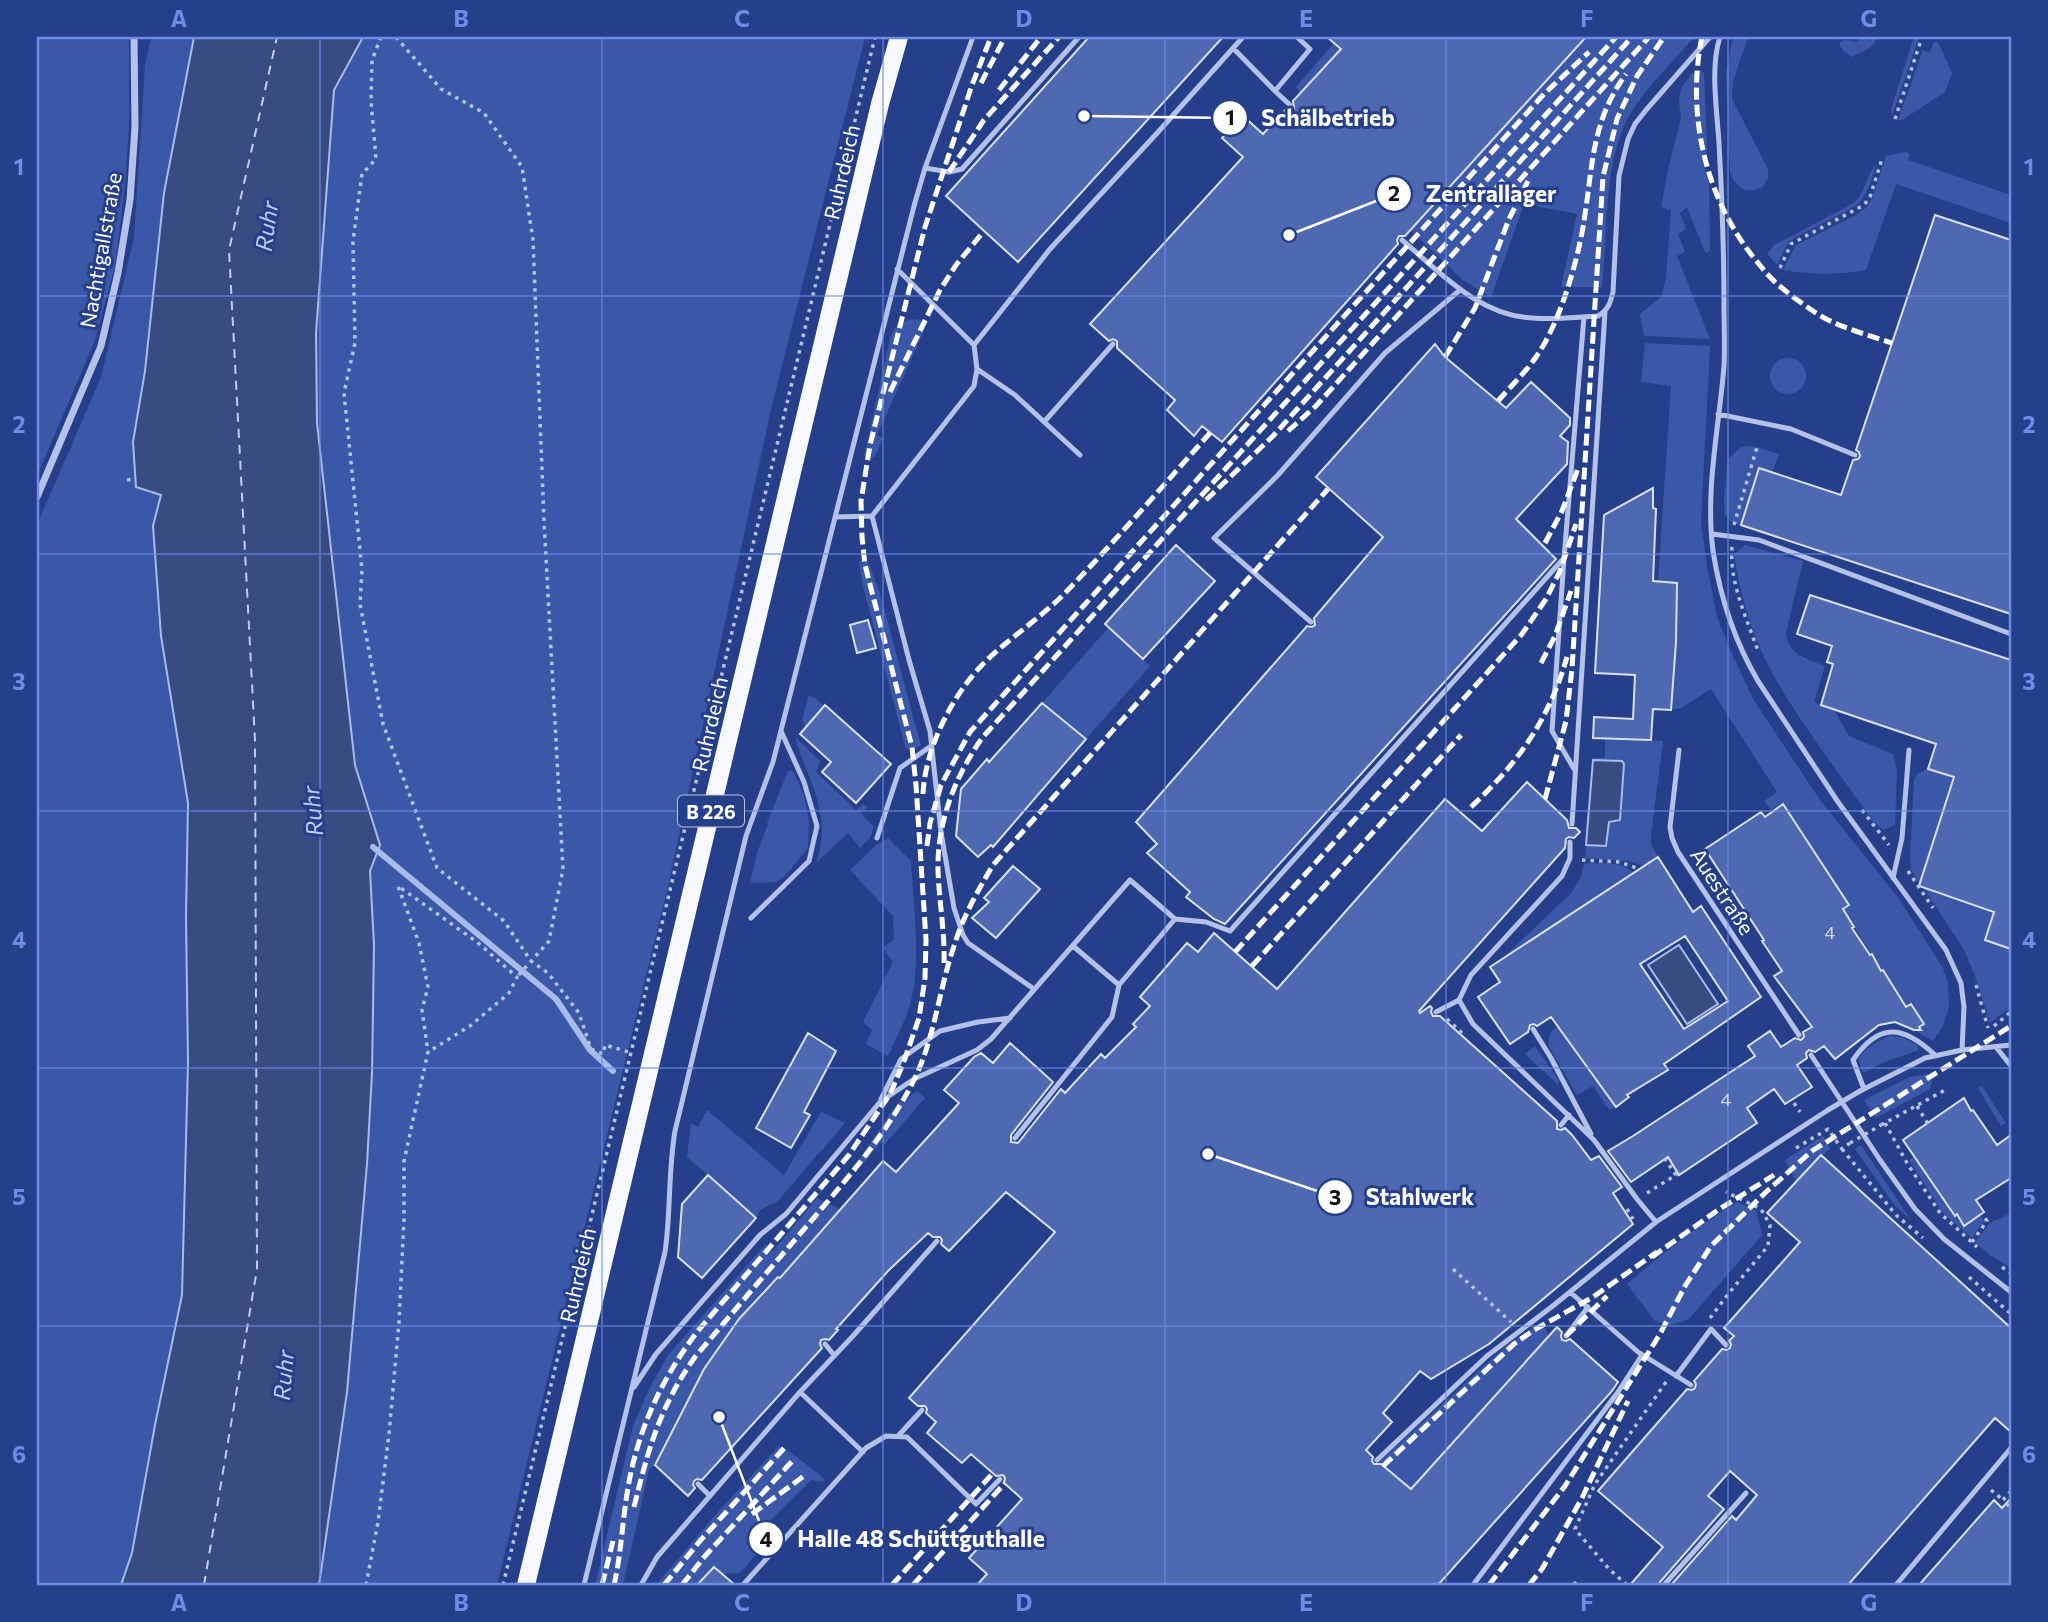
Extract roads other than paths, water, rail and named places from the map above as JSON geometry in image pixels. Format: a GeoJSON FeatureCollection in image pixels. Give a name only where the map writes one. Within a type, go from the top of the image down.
{"type":"FeatureCollection","features":[{"type":"Feature","properties":{"kind":"main road","name":"Ruhrdeich"},"geometry":{"type":"LineString","coordinates":[[526,1585],[877,118],[899,37]]}},
{"type":"Feature","properties":{"kind":"street","name":"Nachtigallstraße"},"geometry":{"type":"LineString","coordinates":[[37,497],[101,346],[118,273],[130,200],[135,127],[134,37]]}},
{"type":"Feature","properties":{"kind":"lane"},"geometry":{"type":"LineString","coordinates":[[584,1585],[666,1244],[671,1152],[675,1131],[746,836],[752,815],[768,781],[897,268],[925,168],[973,37]]}},
{"type":"Feature","properties":{"kind":"lane"},"geometry":{"type":"LineString","coordinates":[[925,168],[948,172],[962,169],[1079,37]]}},
{"type":"Feature","properties":{"kind":"lane"},"geometry":{"type":"LineString","coordinates":[[974,345],[1051,249],[1243,37]]}},
{"type":"Feature","properties":{"kind":"lane"},"geometry":{"type":"LineString","coordinates":[[1275,91],[1310,49],[1297,37]]}},
{"type":"Feature","properties":{"kind":"lane"},"geometry":{"type":"LineString","coordinates":[[1572,824],[1605,312],[1612,292],[1619,176],[1634,124],[1710,37]]}},
{"type":"Feature","properties":{"kind":"lane"},"geometry":{"type":"LineString","coordinates":[[1720,37],[1715,69],[1724,273],[1724,363],[1712,470],[1712,534],[1720,582],[1746,661],[1838,802],[1955,966],[1961,983],[1964,1007],[1962,1050]]}},
{"type":"Feature","properties":{"kind":"lane"},"geometry":{"type":"LineString","coordinates":[[1233,48],[1290,105]]}},
{"type":"Feature","properties":{"kind":"lane"},"geometry":{"type":"LineString","coordinates":[[1402,240],[1460,290],[1478,301],[1515,316],[1584,317],[1598,316],[1605,312]]}},
{"type":"Feature","properties":{"kind":"lane"},"geometry":{"type":"LineString","coordinates":[[872,516],[974,386],[977,369],[974,345],[897,268]]}},
{"type":"Feature","properties":{"kind":"lane"},"geometry":{"type":"LineString","coordinates":[[1311,622],[1214,538],[1278,475],[1385,353],[1460,290]]}},
{"type":"Feature","properties":{"kind":"lane"},"geometry":{"type":"LineString","coordinates":[[1576,771],[1552,731],[1584,317]]}},
{"type":"Feature","properties":{"kind":"lane"},"geometry":{"type":"LineString","coordinates":[[1044,422],[1112,344]]}},
{"type":"Feature","properties":{"kind":"lane"},"geometry":{"type":"LineString","coordinates":[[977,369],[1014,394],[1080,455]]}},
{"type":"Feature","properties":{"kind":"lane"},"geometry":{"type":"LineString","coordinates":[[1718,414],[1791,429],[1855,455]]}},
{"type":"Feature","properties":{"kind":"lane"},"geometry":{"type":"LineString","coordinates":[[835,517],[872,516]]}},
{"type":"Feature","properties":{"kind":"lane"},"geometry":{"type":"LineString","coordinates":[[872,516],[930,731],[941,832],[960,928],[968,943],[1034,989]]}},
{"type":"Feature","properties":{"kind":"lane"},"geometry":{"type":"LineString","coordinates":[[1712,534],[1759,540],[2011,634]]}},
{"type":"Feature","properties":{"kind":"lane"},"geometry":{"type":"LineString","coordinates":[[880,1102],[914,1079],[977,1050],[991,1039],[1130,880],[1175,919],[1206,922],[1230,931],[1564,558]]}},
{"type":"Feature","properties":{"kind":"lane"},"geometry":{"type":"LineString","coordinates":[[751,918],[809,861],[817,827],[804,782],[781,731]]}},
{"type":"Feature","properties":{"kind":"lane"},"geometry":{"type":"LineString","coordinates":[[877,838],[900,768],[931,746]]}},
{"type":"Feature","properties":{"kind":"lane","name":"Auestraße"},"geometry":{"type":"LineString","coordinates":[[1679,750],[1671,814],[1672,838],[1678,852],[1799,1035]]}},
{"type":"Feature","properties":{"kind":"lane"},"geometry":{"type":"LineString","coordinates":[[1893,877],[1902,838],[1909,750]]}},
{"type":"Feature","properties":{"kind":"lane"},"geometry":{"type":"LineString","coordinates":[[1436,1012],[1459,1000],[1471,975],[1562,876],[1570,858],[1570,842]]}},
{"type":"Feature","properties":{"kind":"lane"},"geometry":{"type":"LineString","coordinates":[[1016,1138],[1112,1017],[1119,985],[1175,919]]}},
{"type":"Feature","properties":{"kind":"lane"},"geometry":{"type":"LineString","coordinates":[[1073,946],[1119,985]]}},
{"type":"Feature","properties":{"kind":"lane"},"geometry":{"type":"LineString","coordinates":[[1459,1000],[1473,1024],[1594,1140]]}},
{"type":"Feature","properties":{"kind":"lane"},"geometry":{"type":"LineString","coordinates":[[631,1393],[656,1354],[760,1235],[786,1214],[880,1102],[901,1059],[940,1031],[1010,1018]]}},
{"type":"Feature","properties":{"kind":"lane"},"geometry":{"type":"LineString","coordinates":[[1533,1029],[1594,1140],[1656,1222]]}},
{"type":"Feature","properties":{"kind":"lane"},"geometry":{"type":"LineString","coordinates":[[1862,1090],[1853,1060],[1862,1046],[1878,1033],[1906,1034],[1923,1043],[1935,1055]]}},
{"type":"Feature","properties":{"kind":"lane"},"geometry":{"type":"LineString","coordinates":[[1377,1460],[1486,1356],[1656,1222],[1828,1110],[1908,1066],[1935,1055],[2011,1045]]}},
{"type":"Feature","properties":{"kind":"lane"},"geometry":{"type":"LineString","coordinates":[[1996,1047],[2011,1066]]}},
{"type":"Feature","properties":{"kind":"lane"},"geometry":{"type":"LineString","coordinates":[[1811,1055],[1915,1209],[1944,1240],[2011,1292]]}},
{"type":"Feature","properties":{"kind":"lane"},"geometry":{"type":"LineString","coordinates":[[1561,1125],[1569,1115]]}},
{"type":"Feature","properties":{"kind":"lane"},"geometry":{"type":"LineString","coordinates":[[641,1585],[657,1557],[800,1392],[937,1241]]}},
{"type":"Feature","properties":{"kind":"lane"},"geometry":{"type":"LineString","coordinates":[[1570,1292],[1642,1355],[1691,1385]]}},
{"type":"Feature","properties":{"kind":"lane"},"geometry":{"type":"LineString","coordinates":[[1566,1336],[1588,1307]]}},
{"type":"Feature","properties":{"kind":"lane"},"geometry":{"type":"LineString","coordinates":[[1676,1376],[1711,1329],[1726,1345]]}},
{"type":"Feature","properties":{"kind":"lane"},"geometry":{"type":"LineString","coordinates":[[825,1345],[834,1356]]}},
{"type":"Feature","properties":{"kind":"lane"},"geometry":{"type":"LineString","coordinates":[[1473,1585],[1618,1392],[1642,1355]]}},
{"type":"Feature","properties":{"kind":"lane"},"geometry":{"type":"LineString","coordinates":[[800,1392],[863,1452]]}},
{"type":"Feature","properties":{"kind":"lane"},"geometry":{"type":"LineString","coordinates":[[898,1436],[922,1410]]}},
{"type":"Feature","properties":{"kind":"lane"},"geometry":{"type":"LineString","coordinates":[[743,1585],[863,1452],[886,1436],[907,1437],[976,1504],[999,1479]]}},
{"type":"Feature","properties":{"kind":"lane"},"geometry":{"type":"LineString","coordinates":[[1896,1585],[2011,1448]]}},
{"type":"Feature","properties":{"kind":"lane"},"geometry":{"type":"LineString","coordinates":[[698,1484],[710,1496]]}},
{"type":"Feature","properties":{"kind":"lane"},"geometry":{"type":"LineString","coordinates":[[1664,1585],[1746,1493]]}},
{"type":"Feature","properties":{"kind":"water","name":"Ruhr"},"geometry":{"type":"Polygon","coordinates":[[[194,37],[363,37],[334,90],[316,333],[317,423],[355,765],[380,845],[370,871],[374,945],[367,1164],[347,1392],[319,1585],[121,1585],[132,1553],[182,1295],[188,1063],[188,803],[161,636],[153,526],[161,495],[136,487],[133,442],[145,371],[164,193],[194,37]]]}},
{"type":"Feature","properties":{"kind":"water"},"geometry":{"type":"Polygon","coordinates":[[[1593,760],[1622,761],[1624,764],[1620,820],[1609,822],[1606,846],[1586,845],[1593,760]]]}},
{"type":"Feature","properties":{"kind":"water"},"geometry":{"type":"Polygon","coordinates":[[[1679,945],[1718,1004],[1687,1024],[1648,965],[1679,945]]]}},
{"type":"Feature","properties":{"kind":"waterway"},"geometry":{"type":"LineString","coordinates":[[373,847],[556,999],[590,1050],[613,1071]]}},
{"type":"Feature","properties":{"kind":"railway"},"geometry":{"type":"LineString","coordinates":[[614,1585],[631,1472],[643,1429],[661,1389],[697,1332],[849,1155],[890,1094],[919,1018],[925,978],[926,940],[912,747],[865,565],[861,501],[870,445],[925,227],[972,85],[991,37]]}},
{"type":"Feature","properties":{"kind":"railway"},"geometry":{"type":"LineString","coordinates":[[981,83],[1005,37]]}},
{"type":"Feature","properties":{"kind":"railway"},"geometry":{"type":"LineString","coordinates":[[999,90],[1041,37]]}},
{"type":"Feature","properties":{"kind":"railway"},"geometry":{"type":"LineString","coordinates":[[949,172],[984,120],[1059,37]]}},
{"type":"Feature","properties":{"kind":"railway"},"geometry":{"type":"LineString","coordinates":[[944,963],[938,852],[944,817],[956,784],[982,738],[1616,37]]}},
{"type":"Feature","properties":{"kind":"railway"},"geometry":{"type":"LineString","coordinates":[[1206,500],[1273,436],[1632,37]]}},
{"type":"Feature","properties":{"kind":"railway"},"geometry":{"type":"LineString","coordinates":[[1288,431],[1315,407],[1649,37]]}},
{"type":"Feature","properties":{"kind":"railway"},"geometry":{"type":"LineString","coordinates":[[1545,799],[1566,721],[1572,669],[1603,177],[1617,119],[1637,76],[1664,37]]}},
{"type":"Feature","properties":{"kind":"railway"},"geometry":{"type":"LineString","coordinates":[[1702,37],[1696,95],[1704,153],[1712,181],[1737,234],[1772,279],[1808,308],[1841,326],[1892,343]]}},
{"type":"Feature","properties":{"kind":"railway"},"geometry":{"type":"LineString","coordinates":[[927,846],[930,823],[941,785],[970,732],[1544,94],[1589,52]]}},
{"type":"Feature","properties":{"kind":"railway"},"geometry":{"type":"LineString","coordinates":[[1498,401],[1536,357],[1560,310],[1581,237],[1600,127],[1606,109],[1626,74]]}},
{"type":"Feature","properties":{"kind":"railway"},"geometry":{"type":"LineString","coordinates":[[1445,357],[1475,308],[1509,219],[1528,181]]}},
{"type":"Feature","properties":{"kind":"railway"},"geometry":{"type":"LineString","coordinates":[[890,392],[940,290],[956,265],[984,231]]}},
{"type":"Feature","properties":{"kind":"railway"},"geometry":{"type":"LineString","coordinates":[[923,794],[935,740],[952,705],[974,674],[1067,591],[1210,433]]}},
{"type":"Feature","properties":{"kind":"railway"},"geometry":{"type":"LineString","coordinates":[[1545,543],[1562,511],[1579,466]]}},
{"type":"Feature","properties":{"kind":"railway"},"geometry":{"type":"LineString","coordinates":[[634,1507],[657,1429],[683,1375],[695,1357],[854,1169],[905,1097],[922,1062],[958,935],[993,865],[1328,489]]}},
{"type":"Feature","properties":{"kind":"railway"},"geometry":{"type":"LineString","coordinates":[[1235,952],[1522,634],[1546,599],[1560,571],[1576,524]]}},
{"type":"Feature","properties":{"kind":"railway"},"geometry":{"type":"LineString","coordinates":[[1541,663],[1555,636],[1571,591]]}},
{"type":"Feature","properties":{"kind":"railway"},"geometry":{"type":"LineString","coordinates":[[1471,807],[1503,774],[1530,739],[1551,701],[1567,657]]}},
{"type":"Feature","properties":{"kind":"railway"},"geometry":{"type":"LineString","coordinates":[[1252,966],[1461,735]]}},
{"type":"Feature","properties":{"kind":"railway"},"geometry":{"type":"LineString","coordinates":[[1489,1585],[1565,1486],[1660,1334],[1685,1286],[1711,1246],[1812,1151],[2011,1026]]}},
{"type":"Feature","properties":{"kind":"railway"},"geometry":{"type":"LineString","coordinates":[[1652,1257],[1718,1210],[1774,1175]]}},
{"type":"Feature","properties":{"kind":"railway"},"geometry":{"type":"LineString","coordinates":[[1383,1466],[1514,1344],[1593,1297],[1657,1252]]}},
{"type":"Feature","properties":{"kind":"railway"},"geometry":{"type":"LineString","coordinates":[[1566,1336],[1607,1296]]}},
{"type":"Feature","properties":{"kind":"railway"},"geometry":{"type":"LineString","coordinates":[[1529,1585],[1542,1569],[1582,1498],[1628,1401]]}},
{"type":"Feature","properties":{"kind":"railway"},"geometry":{"type":"LineString","coordinates":[[664,1585],[786,1446]]}},
{"type":"Feature","properties":{"kind":"railway"},"geometry":{"type":"LineString","coordinates":[[682,1585],[795,1458]]}},
{"type":"Feature","properties":{"kind":"railway"},"geometry":{"type":"LineString","coordinates":[[892,1585],[993,1473]]}},
{"type":"Feature","properties":{"kind":"railway"},"geometry":{"type":"LineString","coordinates":[[752,1514],[804,1476]]}},
{"type":"Feature","properties":{"kind":"railway"},"geometry":{"type":"LineString","coordinates":[[913,1585],[1005,1483]]}},
{"type":"Feature","properties":{"kind":"railway"},"geometry":{"type":"LineString","coordinates":[[602,1585],[613,1541]]}},
{"type":"Feature","properties":{"kind":"place","name":"Schälbetrieb"},"geometry":{"type":"Point","coordinates":[1084,116]}},
{"type":"Feature","properties":{"kind":"place","name":"Zentrallager"},"geometry":{"type":"Point","coordinates":[1289,235]}},
{"type":"Feature","properties":{"kind":"place","name":"Stahlwerk"},"geometry":{"type":"Point","coordinates":[1208,1154]}},
{"type":"Feature","properties":{"kind":"place","name":"Halle 48 Schüttguthalle"},"geometry":{"type":"Point","coordinates":[719,1417]}}]}
